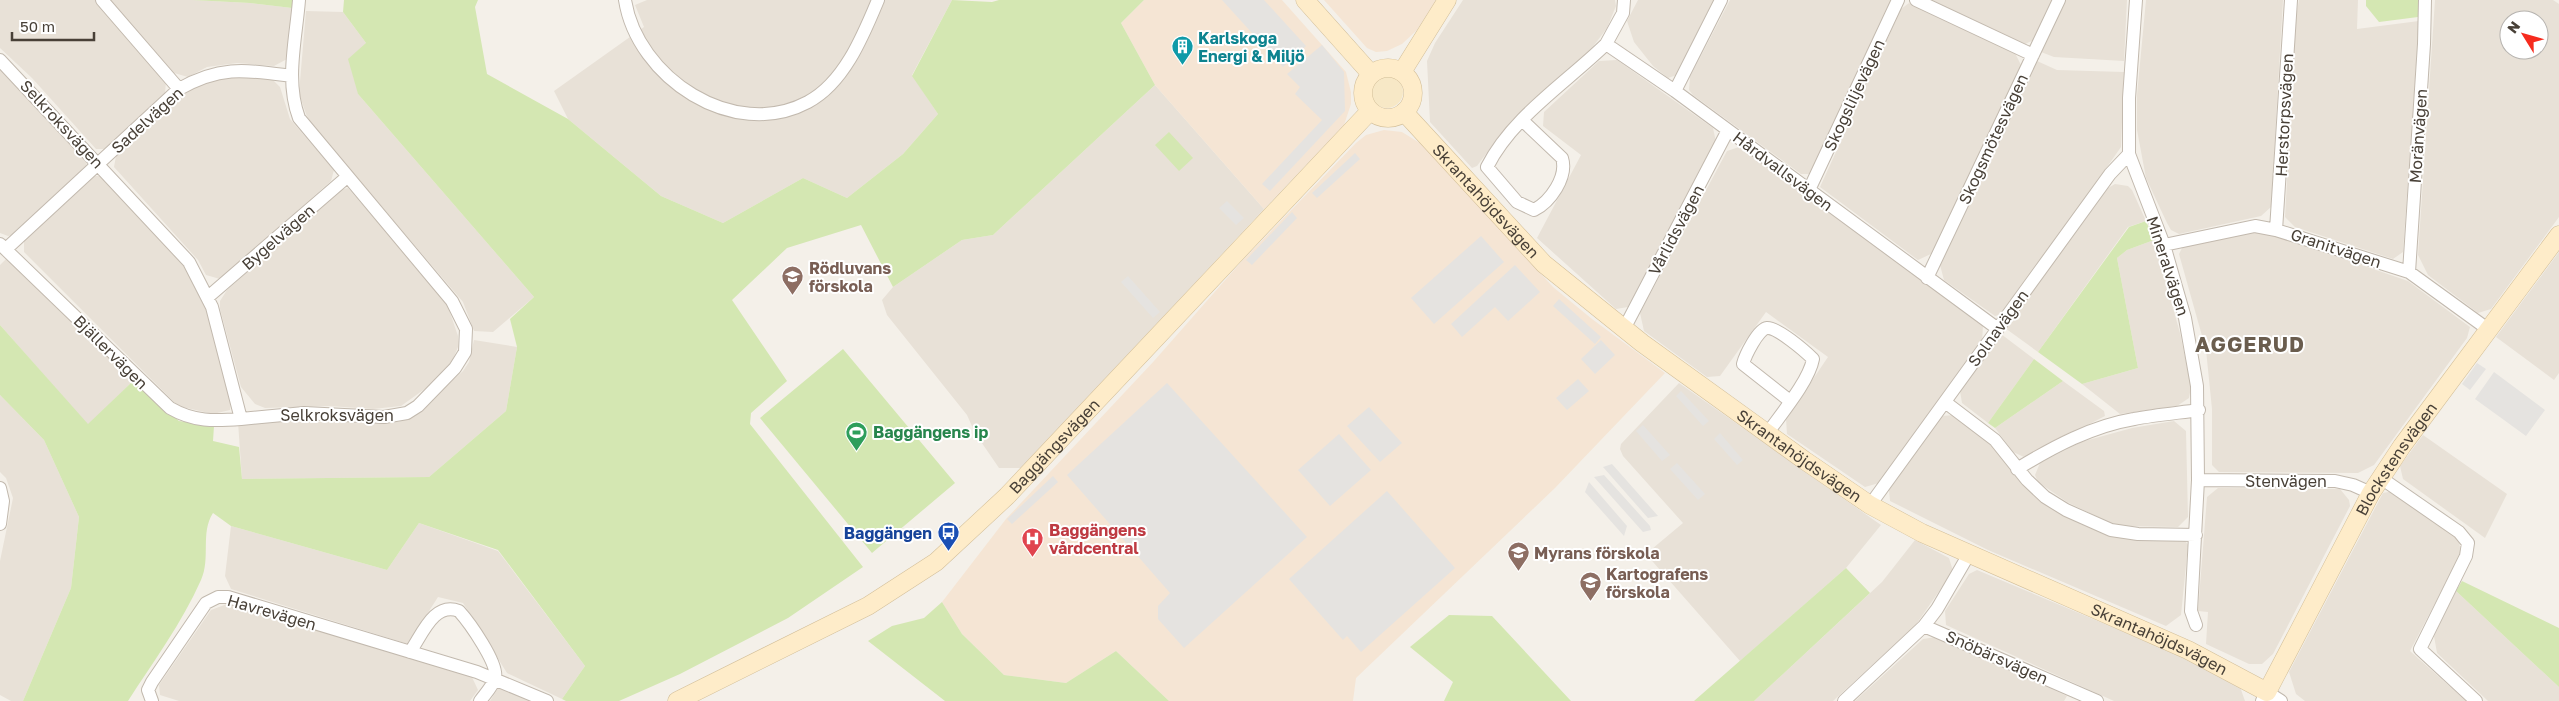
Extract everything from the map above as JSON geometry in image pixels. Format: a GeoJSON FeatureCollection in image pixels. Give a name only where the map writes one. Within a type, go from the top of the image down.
{"type":"FeatureCollection","features":[{"type":"Feature","properties":{"kind":"street"},"geometry":{"type":"LineString","coordinates":[[102,0],[179,89]]}},
{"type":"Feature","properties":{"kind":"street","name":"Selkroksvägen"},"geometry":{"type":"LineString","coordinates":[[0,60],[180,251],[198,277],[212,307],[241,419],[304,413],[396,416],[418,406],[455,368],[465,352],[466,329],[452,301],[347,177],[300,118],[293,101],[292,76],[299,0]]}},
{"type":"Feature","properties":{"kind":"street"},"geometry":{"type":"LineString","coordinates":[[625,0],[635,34],[666,75],[699,98],[715,105],[754,115],[790,110],[808,102],[825,89],[836,77],[859,42],[878,0]]}},
{"type":"Feature","properties":{"kind":"street"},"geometry":{"type":"LineString","coordinates":[[1305,0],[1371,74]]}},
{"type":"Feature","properties":{"kind":"street"},"geometry":{"type":"LineString","coordinates":[[1402,72],[1447,0]]}},
{"type":"Feature","properties":{"kind":"street"},"geometry":{"type":"LineString","coordinates":[[1522,120],[1562,158],[1565,166],[1559,182],[1543,205],[1534,210],[1517,202],[1487,167],[1495,152],[1522,120],[1606,44],[1623,13],[1624,0]]}},
{"type":"Feature","properties":{"kind":"street"},"geometry":{"type":"LineString","coordinates":[[1675,91],[1722,0]]}},
{"type":"Feature","properties":{"kind":"street","name":"Skogsliljevägen"},"geometry":{"type":"LineString","coordinates":[[1810,190],[1898,0]]}},
{"type":"Feature","properties":{"kind":"street"},"geometry":{"type":"LineString","coordinates":[[1916,0],[2033,55]]}},
{"type":"Feature","properties":{"kind":"street","name":"Skogsmötesvägen"},"geometry":{"type":"LineString","coordinates":[[1927,278],[2059,0]]}},
{"type":"Feature","properties":{"kind":"street","name":"Mineralvägen"},"geometry":{"type":"LineString","coordinates":[[2136,0],[2129,98],[2129,154],[2164,245],[2186,318],[2199,410],[2196,535],[2191,611],[2196,625]]}},
{"type":"Feature","properties":{"kind":"street","name":"Herstorpsvägen"},"geometry":{"type":"LineString","coordinates":[[2276,230],[2291,0]]}},
{"type":"Feature","properties":{"kind":"street","name":"Moränvägen"},"geometry":{"type":"LineString","coordinates":[[2409,272],[2424,44],[2425,0]]}},
{"type":"Feature","properties":{"kind":"street","name":"Hårdvallsvägen"},"geometry":{"type":"LineString","coordinates":[[1606,44],[1675,91],[1998,329]]}},
{"type":"Feature","properties":{"kind":"street"},"geometry":{"type":"LineString","coordinates":[[1385,67],[1402,72],[1410,80],[1413,92],[1410,105],[1404,112],[1393,118],[1384,118],[1370,111],[1364,102],[1362,92],[1365,82],[1371,74],[1385,67]]}},
{"type":"Feature","properties":{"kind":"street","name":"Sadelvägen"},"geometry":{"type":"LineString","coordinates":[[3,246],[99,164],[179,89],[211,74],[225,71],[251,71],[292,76]]}},
{"type":"Feature","properties":{"kind":"street","name":"Baggängsvägen"},"geometry":{"type":"LineString","coordinates":[[681,700],[868,606],[936,562],[1007,496],[1370,111]]}},
{"type":"Feature","properties":{"kind":"street","name":"Skrantahöjdsvägen"},"geometry":{"type":"LineString","coordinates":[[1404,112],[1544,264],[1624,329],[1767,434],[1870,505],[1922,533],[1968,554],[2188,650],[2270,698]]}},
{"type":"Feature","properties":{"kind":"street","name":"Vårlidsvägen"},"geometry":{"type":"LineString","coordinates":[[1624,329],[1728,130]]}},
{"type":"Feature","properties":{"kind":"street","name":"Solnavägen"},"geometry":{"type":"LineString","coordinates":[[1870,505],[2110,174],[2129,154]]}},
{"type":"Feature","properties":{"kind":"street","name":"Bygelvägen"},"geometry":{"type":"LineString","coordinates":[[208,297],[347,177]]}},
{"type":"Feature","properties":{"kind":"street","name":"Granitvägen"},"geometry":{"type":"LineString","coordinates":[[2164,245],[2255,226],[2276,230],[2409,272],[2489,330]]}},
{"type":"Feature","properties":{"kind":"street","name":"Blockstensvägen"},"geometry":{"type":"LineString","coordinates":[[2270,698],[2371,493],[2559,235]]}},
{"type":"Feature","properties":{"kind":"street","name":"Bjällervägen"},"geometry":{"type":"LineString","coordinates":[[3,246],[170,408],[186,417],[202,421],[241,419]]}},
{"type":"Feature","properties":{"kind":"street"},"geometry":{"type":"LineString","coordinates":[[1767,434],[1790,401],[1811,368],[1813,359],[1774,329],[1766,328],[1762,330],[1746,354],[1743,364],[1790,401]]}},
{"type":"Feature","properties":{"kind":"street"},"geometry":{"type":"LineString","coordinates":[[1945,402],[1995,440],[2017,469],[2045,497],[2066,510],[2104,528],[2138,534],[2196,535]]}},
{"type":"Feature","properties":{"kind":"street"},"geometry":{"type":"LineString","coordinates":[[2017,469],[2068,440],[2097,429],[2132,419],[2199,410]]}},
{"type":"Feature","properties":{"kind":"street"},"geometry":{"type":"LineString","coordinates":[[2381,478],[2459,532],[2468,543],[2466,556],[2420,649],[2476,701]]}},
{"type":"Feature","properties":{"kind":"street","name":"Stenvägen"},"geometry":{"type":"LineString","coordinates":[[2198,480],[2335,481],[2353,485],[2371,493]]}},
{"type":"Feature","properties":{"kind":"street"},"geometry":{"type":"LineString","coordinates":[[0,488],[3,501],[0,524]]}},
{"type":"Feature","properties":{"kind":"street"},"geometry":{"type":"LineString","coordinates":[[1844,701],[1924,626],[1937,609],[1968,554]]}},
{"type":"Feature","properties":{"kind":"street","name":"Havrevägen"},"geometry":{"type":"LineString","coordinates":[[150,695],[206,603],[218,597],[228,597],[495,679],[547,701]]}},
{"type":"Feature","properties":{"kind":"street"},"geometry":{"type":"LineString","coordinates":[[410,652],[433,617],[441,610],[451,608],[464,616],[491,658],[496,670],[495,679],[480,701]]}},
{"type":"Feature","properties":{"kind":"street","name":"Snöbärsvägen"},"geometry":{"type":"LineString","coordinates":[[1924,626],[2097,701]]}},
{"type":"Feature","properties":{"kind":"shaded area"},"geometry":{"type":"Polygon","coordinates":[[[0,0],[96,0],[166,81],[165,94],[104,149],[96,149],[32,78],[0,48],[0,0]]]}},
{"type":"Feature","properties":{"kind":"shaded area"},"geometry":{"type":"Polygon","coordinates":[[[109,0],[192,0],[250,3],[292,8],[287,59],[274,66],[237,63],[207,67],[188,77],[174,73],[109,0]]]}},
{"type":"Feature","properties":{"kind":"shaded area"},"geometry":{"type":"Polygon","coordinates":[[[647,0],[952,0],[912,75],[938,114],[903,154],[847,198],[803,178],[723,223],[661,196],[568,119],[554,91],[644,27],[635,5],[647,0]]]}},
{"type":"Feature","properties":{"kind":"shaded area"},"geometry":{"type":"Polygon","coordinates":[[[1144,0],[1282,0],[1346,72],[1351,92],[1351,104],[1344,125],[1264,209],[1155,85],[1121,23],[1144,0]]]}},
{"type":"Feature","properties":{"kind":"shaded area"},"geometry":{"type":"Polygon","coordinates":[[[1222,0],[1264,0],[1306,46],[1283,67],[1222,0]]]}},
{"type":"Feature","properties":{"kind":"shaded area"},"geometry":{"type":"Polygon","coordinates":[[[1324,0],[1436,0],[1417,30],[1402,44],[1387,51],[1376,52],[1367,48],[1324,0]]]}},
{"type":"Feature","properties":{"kind":"shaded area"},"geometry":{"type":"Polygon","coordinates":[[[1463,0],[1615,0],[1616,6],[1607,28],[1589,52],[1500,135],[1477,166],[1472,168],[1430,122],[1427,61],[1435,43],[1463,0]]]}},
{"type":"Feature","properties":{"kind":"shaded area"},"geometry":{"type":"Polygon","coordinates":[[[1638,0],[1716,0],[1677,75],[1668,78],[1653,66],[1634,42],[1627,21],[1638,0]]]}},
{"type":"Feature","properties":{"kind":"shaded area"},"geometry":{"type":"Polygon","coordinates":[[[1730,0],[1892,0],[1813,171],[1809,174],[1801,174],[1693,95],[1689,90],[1690,77],[1730,0]]]}},
{"type":"Feature","properties":{"kind":"shaded area"},"geometry":{"type":"Polygon","coordinates":[[[1931,0],[2054,0],[2036,39],[2025,44],[1931,0]]]}},
{"type":"Feature","properties":{"kind":"shaded area"},"geometry":{"type":"Polygon","coordinates":[[[2064,0],[2127,0],[2124,61],[2054,57],[2041,52],[2064,0]]]}},
{"type":"Feature","properties":{"kind":"shaded area"},"geometry":{"type":"Polygon","coordinates":[[[2146,0],[2283,0],[2271,207],[2261,216],[2179,234],[2171,230],[2167,223],[2146,178],[2137,130],[2137,95],[2146,0]]]}},
{"type":"Feature","properties":{"kind":"shaded area"},"geometry":{"type":"Polygon","coordinates":[[[2299,0],[2358,0],[2357,29],[2419,21],[2403,252],[2393,259],[2295,227],[2285,217],[2296,18],[2299,0]]]}},
{"type":"Feature","properties":{"kind":"shaded area"},"geometry":{"type":"Polygon","coordinates":[[[2435,0],[2553,0],[2559,4],[2559,217],[2491,309],[2478,313],[2428,275],[2418,255],[2435,0]]]}},
{"type":"Feature","properties":{"kind":"shaded area"},"geometry":{"type":"Polygon","coordinates":[[[1909,3],[2014,51],[2022,67],[1933,253],[1918,260],[1820,187],[1901,9],[1909,3]]]}},
{"type":"Feature","properties":{"kind":"shaded area"},"geometry":{"type":"Polygon","coordinates":[[[306,11],[343,12],[366,43],[358,94],[534,297],[493,332],[474,331],[463,302],[312,125],[299,93],[306,11]]]}},
{"type":"Feature","properties":{"kind":"shaded area"},"geometry":{"type":"Polygon","coordinates":[[[1322,45],[1344,72],[1345,111],[1270,191],[1262,184],[1322,120],[1295,94],[1300,87],[1287,74],[1322,45]]]}},
{"type":"Feature","properties":{"kind":"shaded area"},"geometry":{"type":"Polygon","coordinates":[[[1617,60],[1713,128],[1716,142],[1628,307],[1616,309],[1537,238],[1581,155],[1543,126],[1544,112],[1599,61],[1617,60]]]}},
{"type":"Feature","properties":{"kind":"shaded area"},"geometry":{"type":"Polygon","coordinates":[[[2037,61],[2057,70],[2124,72],[2121,147],[2004,314],[1995,316],[1944,280],[1940,265],[2037,61]]]}},
{"type":"Feature","properties":{"kind":"shaded area"},"geometry":{"type":"Polygon","coordinates":[[[0,69],[35,102],[87,158],[86,170],[14,235],[8,236],[0,233],[0,69]]]}},
{"type":"Feature","properties":{"kind":"shaded area"},"geometry":{"type":"Polygon","coordinates":[[[261,76],[273,80],[280,87],[290,119],[334,170],[331,181],[220,279],[206,275],[198,260],[114,167],[116,156],[185,94],[201,83],[216,79],[261,76]]]}},
{"type":"Feature","properties":{"kind":"shaded area"},"geometry":{"type":"Polygon","coordinates":[[[1155,85],[1264,209],[1022,468],[999,468],[975,433],[967,415],[887,315],[882,300],[893,287],[962,240],[993,235],[1155,85]]]}},
{"type":"Feature","properties":{"kind":"shaded area"},"geometry":{"type":"Polygon","coordinates":[[[1384,130],[1402,132],[1423,145],[1553,287],[1592,319],[1665,373],[1555,488],[1356,678],[1353,701],[1169,701],[1116,651],[1066,683],[1004,675],[962,634],[942,602],[1006,519],[1154,361],[1242,261],[1356,143],[1366,135],[1384,130]]]}},
{"type":"Feature","properties":{"kind":"shaded area"},"geometry":{"type":"Polygon","coordinates":[[[1739,147],[1983,325],[1982,343],[1879,483],[1865,487],[1787,434],[1786,419],[1828,357],[1766,312],[1720,376],[1707,377],[1644,331],[1640,313],[1727,151],[1739,147]]]}},
{"type":"Feature","properties":{"kind":"shaded area"},"geometry":{"type":"Polygon","coordinates":[[[1355,153],[1360,159],[1317,198],[1312,193],[1355,153]]]}},
{"type":"Feature","properties":{"kind":"shaded area"},"geometry":{"type":"Polygon","coordinates":[[[95,176],[104,176],[184,263],[204,299],[231,401],[230,410],[213,414],[178,406],[24,252],[24,241],[95,176]]]}},
{"type":"Feature","properties":{"kind":"shaded area"},"geometry":{"type":"Polygon","coordinates":[[[2115,184],[2128,186],[2132,190],[2146,221],[2128,227],[2038,352],[2005,328],[2108,188],[2115,184]]]}},
{"type":"Feature","properties":{"kind":"shaded area"},"geometry":{"type":"Polygon","coordinates":[[[348,188],[446,301],[458,336],[458,347],[452,361],[433,383],[401,406],[373,409],[329,406],[265,408],[255,404],[241,387],[220,309],[220,301],[227,290],[339,190],[348,188]]]}},
{"type":"Feature","properties":{"kind":"shaded area"},"geometry":{"type":"Polygon","coordinates":[[[1227,201],[1244,218],[1236,225],[1219,208],[1227,201]]]}},
{"type":"Feature","properties":{"kind":"shaded area"},"geometry":{"type":"Polygon","coordinates":[[[1292,212],[1297,218],[1252,265],[1246,260],[1292,212]]]}},
{"type":"Feature","properties":{"kind":"shaded area"},"geometry":{"type":"Polygon","coordinates":[[[2266,232],[2408,281],[2470,327],[2467,338],[2374,465],[2358,473],[2219,472],[2212,465],[2212,409],[2206,350],[2179,254],[2183,246],[2239,233],[2266,232]]]}},
{"type":"Feature","properties":{"kind":"shaded area"},"geometry":{"type":"Polygon","coordinates":[[[1481,236],[1504,262],[1434,324],[1411,298],[1481,236]]]}},
{"type":"Feature","properties":{"kind":"shaded area"},"geometry":{"type":"Polygon","coordinates":[[[2154,240],[2180,333],[2191,387],[2189,398],[2177,406],[2120,414],[2082,384],[2138,368],[2117,258],[2127,250],[2154,240]]]}},
{"type":"Feature","properties":{"kind":"shaded area"},"geometry":{"type":"Polygon","coordinates":[[[2559,252],[2559,373],[2554,380],[2496,337],[2559,252]]]}},
{"type":"Feature","properties":{"kind":"shaded area"},"geometry":{"type":"Polygon","coordinates":[[[6,259],[133,381],[88,425],[0,325],[0,265],[6,259]]]}},
{"type":"Feature","properties":{"kind":"shaded area"},"geometry":{"type":"Polygon","coordinates":[[[1515,265],[1540,292],[1508,321],[1495,307],[1462,337],[1451,324],[1515,265]]]}},
{"type":"Feature","properties":{"kind":"shaded area"},"geometry":{"type":"Polygon","coordinates":[[[1128,276],[1160,312],[1153,318],[1121,282],[1128,276]]]}},
{"type":"Feature","properties":{"kind":"shaded area"},"geometry":{"type":"Polygon","coordinates":[[[1559,299],[1601,337],[1595,344],[1553,306],[1559,299]]]}},
{"type":"Feature","properties":{"kind":"shaded area"},"geometry":{"type":"Polygon","coordinates":[[[2001,334],[2034,359],[1988,423],[1962,403],[1960,391],[2001,334]]]}},
{"type":"Feature","properties":{"kind":"shaded area"},"geometry":{"type":"Polygon","coordinates":[[[474,340],[517,347],[506,411],[429,477],[242,479],[238,422],[398,422],[415,415],[463,371],[469,362],[474,340]]]}},
{"type":"Feature","properties":{"kind":"shaded area"},"geometry":{"type":"Polygon","coordinates":[[[1601,340],[1615,355],[1595,374],[1581,359],[1601,340]]]}},
{"type":"Feature","properties":{"kind":"shaded area"},"geometry":{"type":"Polygon","coordinates":[[[2477,363],[2486,369],[2470,390],[2462,384],[2477,363]]]}},
{"type":"Feature","properties":{"kind":"shaded area"},"geometry":{"type":"Polygon","coordinates":[[[2494,372],[2545,410],[2526,436],[2475,399],[2494,372]]]}},
{"type":"Feature","properties":{"kind":"shaded area"},"geometry":{"type":"Polygon","coordinates":[[[1578,379],[1589,391],[1567,410],[1556,398],[1578,379]]]}},
{"type":"Feature","properties":{"kind":"shaded area"},"geometry":{"type":"Polygon","coordinates":[[[2063,381],[2104,411],[2105,416],[2024,457],[2013,452],[1995,428],[2063,381]]]}},
{"type":"Feature","properties":{"kind":"shaded area"},"geometry":{"type":"Polygon","coordinates":[[[1167,383],[1307,537],[1184,648],[1158,619],[1158,606],[1170,593],[1067,475],[1167,383]]]}},
{"type":"Feature","properties":{"kind":"shaded area"},"geometry":{"type":"Polygon","coordinates":[[[1679,383],[1881,525],[1846,568],[1740,661],[1646,554],[1683,523],[1623,456],[1620,449],[1621,444],[1679,383]]]}},
{"type":"Feature","properties":{"kind":"shaded area"},"geometry":{"type":"Polygon","coordinates":[[[1681,391],[1709,421],[1703,426],[1676,396],[1681,391]]]}},
{"type":"Feature","properties":{"kind":"shaded area"},"geometry":{"type":"Polygon","coordinates":[[[0,395],[44,440],[79,517],[71,588],[23,701],[11,701],[0,695],[0,561],[13,498],[6,478],[0,472],[0,395]]]}},
{"type":"Feature","properties":{"kind":"shaded area"},"geometry":{"type":"Polygon","coordinates":[[[1369,407],[1402,443],[1380,462],[1347,426],[1369,407]]]}},
{"type":"Feature","properties":{"kind":"shaded area"},"geometry":{"type":"Polygon","coordinates":[[[1954,415],[1987,439],[2064,516],[2111,537],[2184,539],[2188,545],[2181,615],[2166,626],[1988,550],[1890,501],[1889,490],[1942,416],[1954,415]]]}},
{"type":"Feature","properties":{"kind":"shaded area"},"geometry":{"type":"Polygon","coordinates":[[[2174,421],[2186,431],[2188,517],[2178,527],[2123,526],[2110,523],[2067,502],[2038,482],[2035,475],[2040,463],[2081,442],[2132,428],[2174,421]]]}},
{"type":"Feature","properties":{"kind":"shaded area"},"geometry":{"type":"Polygon","coordinates":[[[1643,425],[1670,455],[1662,461],[1636,431],[1643,425]]]}},
{"type":"Feature","properties":{"kind":"shaded area"},"geometry":{"type":"Polygon","coordinates":[[[1720,433],[1743,460],[1737,465],[1714,439],[1720,433]]]}},
{"type":"Feature","properties":{"kind":"shaded area"},"geometry":{"type":"Polygon","coordinates":[[[1339,434],[1371,470],[1330,506],[1298,470],[1339,434]]]}},
{"type":"Feature","properties":{"kind":"shaded area"},"geometry":{"type":"Polygon","coordinates":[[[2423,435],[2507,494],[2485,538],[2403,479],[2400,466],[2423,435]]]}},
{"type":"Feature","properties":{"kind":"shaded area"},"geometry":{"type":"Polygon","coordinates":[[[1677,463],[1705,494],[1698,500],[1670,469],[1677,463]]]}},
{"type":"Feature","properties":{"kind":"shaded area"},"geometry":{"type":"Polygon","coordinates":[[[1612,464],[1658,516],[1648,518],[1603,467],[1612,464]]]}},
{"type":"Feature","properties":{"kind":"shaded area"},"geometry":{"type":"Polygon","coordinates":[[[1604,475],[1650,526],[1651,530],[1643,532],[1594,477],[1604,475]]]}},
{"type":"Feature","properties":{"kind":"shaded area"},"geometry":{"type":"Polygon","coordinates":[[[1053,476],[1058,482],[1012,524],[1007,519],[1053,476]]]}},
{"type":"Feature","properties":{"kind":"shaded area"},"geometry":{"type":"Polygon","coordinates":[[[1589,482],[1627,526],[1624,536],[1585,492],[1589,482]]]}},
{"type":"Feature","properties":{"kind":"shaded area"},"geometry":{"type":"Polygon","coordinates":[[[2218,488],[2340,489],[2349,500],[2350,506],[2273,654],[2262,664],[2249,664],[2206,644],[2208,612],[2198,611],[2207,497],[2218,488]]]}},
{"type":"Feature","properties":{"kind":"shaded area"},"geometry":{"type":"Polygon","coordinates":[[[1387,491],[1455,568],[1361,652],[1347,636],[1343,640],[1289,579],[1387,491]]]}},
{"type":"Feature","properties":{"kind":"shaded area"},"geometry":{"type":"Polygon","coordinates":[[[2393,491],[2458,536],[2461,553],[2410,651],[2466,701],[2305,701],[2296,694],[2289,672],[2383,493],[2393,491]]]}},
{"type":"Feature","properties":{"kind":"shaded area"},"geometry":{"type":"Polygon","coordinates":[[[419,523],[498,551],[585,666],[562,699],[507,673],[463,603],[438,597],[408,644],[231,589],[225,576],[231,526],[387,570],[419,523]]]}},
{"type":"Feature","properties":{"kind":"shaded area"},"geometry":{"type":"Polygon","coordinates":[[[1915,540],[1949,558],[1953,571],[1915,626],[1833,701],[1754,701],[1882,582],[1915,540]]]}},
{"type":"Feature","properties":{"kind":"shaded area"},"geometry":{"type":"Polygon","coordinates":[[[1977,570],[2202,665],[2239,684],[2245,701],[2114,701],[1946,625],[1945,611],[1969,574],[1977,570]]]}},
{"type":"Feature","properties":{"kind":"shaded area"},"geometry":{"type":"Polygon","coordinates":[[[2456,591],[2559,687],[2559,701],[2488,701],[2437,653],[2434,636],[2456,591]]]}},
{"type":"Feature","properties":{"kind":"shaded area"},"geometry":{"type":"Polygon","coordinates":[[[227,604],[471,675],[478,690],[470,701],[179,701],[160,695],[159,685],[211,610],[227,604]]]}},
{"type":"Feature","properties":{"kind":"shaded area"},"geometry":{"type":"Polygon","coordinates":[[[1936,637],[2067,696],[2064,701],[1855,701],[1923,639],[1936,637]]]}},
{"type":"Feature","properties":{"kind":"shaded area"},"geometry":{"type":"Polygon","coordinates":[[[500,685],[533,701],[490,701],[500,685]]]}},
{"type":"Feature","properties":{"kind":"green space"},"geometry":{"type":"Polygon","coordinates":[[[192,0],[292,0],[292,8],[250,3],[192,0]]]}},
{"type":"Feature","properties":{"kind":"green space"},"geometry":{"type":"Polygon","coordinates":[[[344,0],[478,0],[475,7],[487,74],[568,119],[661,196],[723,223],[803,178],[847,198],[903,154],[938,114],[912,76],[952,0],[992,2],[999,0],[1144,0],[1121,23],[1155,85],[993,235],[962,240],[893,287],[861,225],[787,248],[732,300],[787,381],[751,413],[750,424],[863,567],[788,618],[680,674],[619,701],[566,701],[562,699],[585,666],[498,550],[419,523],[387,570],[231,526],[213,513],[207,529],[204,572],[201,580],[176,627],[128,701],[23,701],[71,588],[79,517],[44,440],[0,395],[0,325],[88,424],[133,381],[179,421],[214,426],[213,441],[239,447],[242,479],[429,477],[506,411],[517,347],[510,319],[534,297],[358,94],[348,59],[366,43],[343,12],[344,0]]]}},
{"type":"Feature","properties":{"kind":"green space"},"geometry":{"type":"Polygon","coordinates":[[[2366,0],[2418,0],[2418,17],[2379,22],[2366,6],[2366,0]]]}},
{"type":"Feature","properties":{"kind":"green space"},"geometry":{"type":"Polygon","coordinates":[[[1169,132],[1193,158],[1179,171],[1155,145],[1169,132]]]}},
{"type":"Feature","properties":{"kind":"green space"},"geometry":{"type":"Polygon","coordinates":[[[2146,221],[2154,240],[2127,250],[2117,258],[2138,368],[2082,384],[2038,352],[2129,227],[2146,221]]]}},
{"type":"Feature","properties":{"kind":"green space","name":"Baggängens ip"},"geometry":{"type":"Polygon","coordinates":[[[843,349],[955,483],[872,553],[760,418],[843,349]]]}},
{"type":"Feature","properties":{"kind":"green space"},"geometry":{"type":"Polygon","coordinates":[[[2034,359],[2063,381],[1995,428],[1988,423],[2034,359]]]}},
{"type":"Feature","properties":{"kind":"green space"},"geometry":{"type":"Polygon","coordinates":[[[1846,568],[1870,593],[1754,701],[1694,701],[1846,568]]]}},
{"type":"Feature","properties":{"kind":"green space"},"geometry":{"type":"Polygon","coordinates":[[[2462,581],[2559,628],[2559,687],[2456,591],[2462,581]]]}},
{"type":"Feature","properties":{"kind":"green space"},"geometry":{"type":"Polygon","coordinates":[[[942,602],[962,634],[1004,675],[1066,683],[1116,651],[1169,701],[945,701],[868,641],[892,626],[924,618],[942,602]]]}},
{"type":"Feature","properties":{"kind":"green space"},"geometry":{"type":"Polygon","coordinates":[[[1449,615],[1492,616],[1571,701],[1444,701],[1453,682],[1410,647],[1449,615]]]}},
{"type":"Feature","properties":{"kind":"sand"},"geometry":{"type":"Polygon","coordinates":[[[1387,76],[1399,80],[1403,92],[1399,104],[1387,108],[1375,104],[1371,92],[1375,80],[1387,76]]]}},
{"type":"Feature","properties":{"kind":"place","name":"Karlskoga Energi & Miljö"},"geometry":{"type":"Point","coordinates":[1182,66]}},
{"type":"Feature","properties":{"kind":"place","name":"Rödluvans förskola"},"geometry":{"type":"Point","coordinates":[793,296]}},
{"type":"Feature","properties":{"kind":"place","name":"Baggängens ip"},"geometry":{"type":"Point","coordinates":[857,451]}},
{"type":"Feature","properties":{"kind":"place","name":"Baggängen"},"geometry":{"type":"Point","coordinates":[948,552]}},
{"type":"Feature","properties":{"kind":"place","name":"Baggängens vårdcentral"},"geometry":{"type":"Point","coordinates":[1033,558]}},
{"type":"Feature","properties":{"kind":"place","name":"Myrans förskola"},"geometry":{"type":"Point","coordinates":[1518,572]}},
{"type":"Feature","properties":{"kind":"place","name":"Kartografens förskola"},"geometry":{"type":"Point","coordinates":[1590,602]}},
{"type":"Feature","properties":{"kind":"district","name":"AGGERUD"},"geometry":{"type":"Point","coordinates":[2250,344]}}]}
